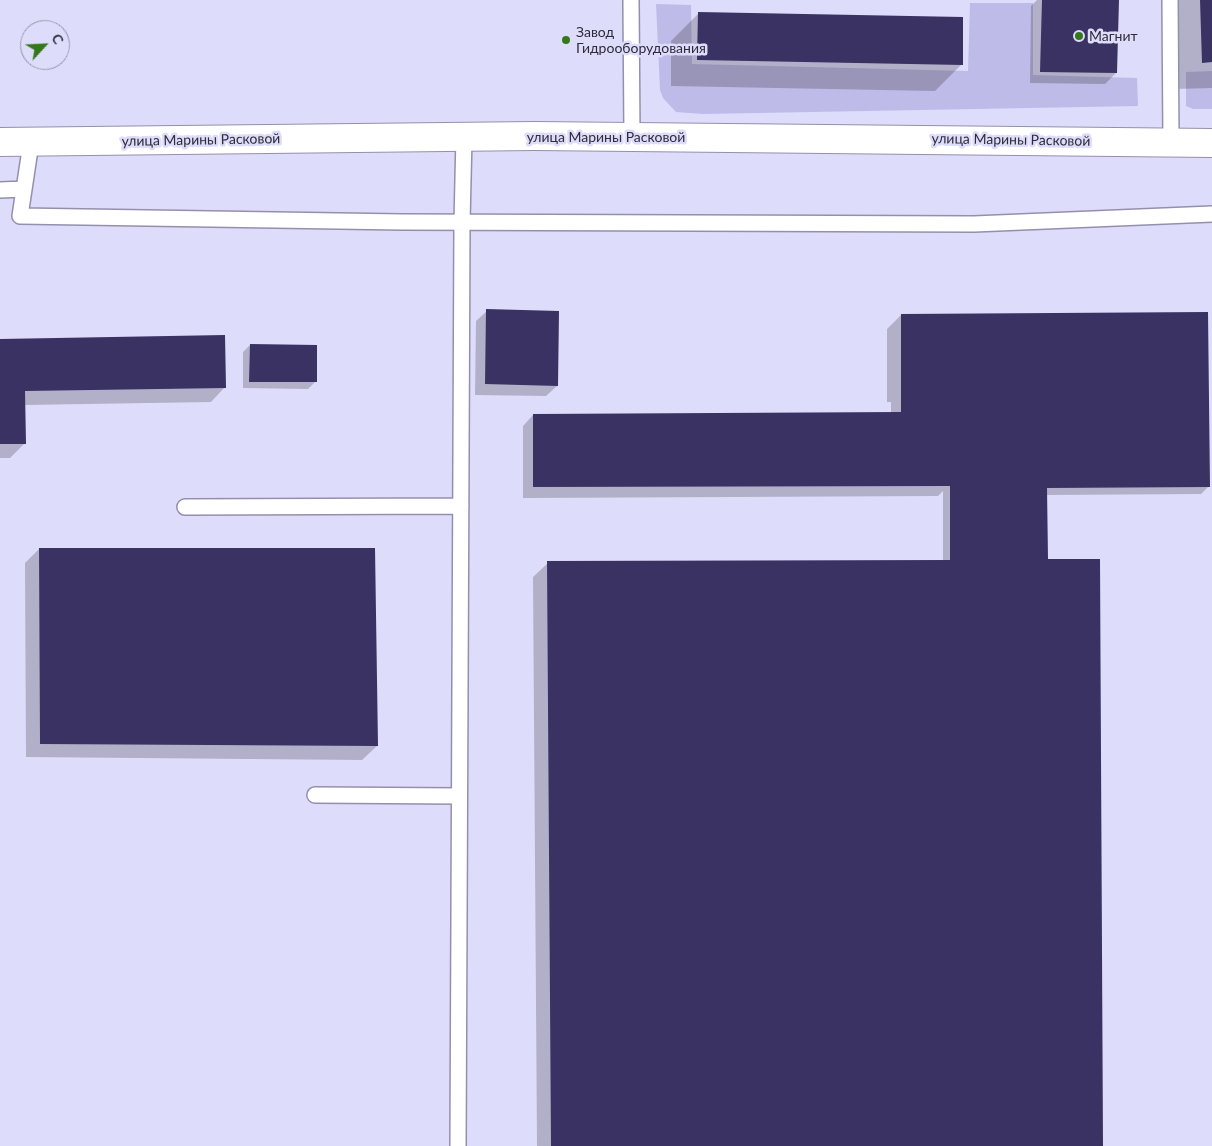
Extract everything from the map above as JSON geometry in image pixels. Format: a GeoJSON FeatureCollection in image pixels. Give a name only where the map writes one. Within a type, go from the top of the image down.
{"type":"FeatureCollection","features":[{"type":"Feature","properties":{"kind":"street","name":"улица Марины Расковой"},"geometry":{"type":"LineString","coordinates":[[0,142],[632,137],[1212,142]]}},
{"type":"Feature","properties":{"kind":"lane"},"geometry":{"type":"LineString","coordinates":[[631,0],[632,137]]}},
{"type":"Feature","properties":{"kind":"lane"},"geometry":{"type":"LineString","coordinates":[[1170,0],[1171,142]]}},
{"type":"Feature","properties":{"kind":"lane"},"geometry":{"type":"LineString","coordinates":[[458,1146],[464,137]]}},
{"type":"Feature","properties":{"kind":"lane"},"geometry":{"type":"LineString","coordinates":[[31,143],[20,216],[462,222],[974,224],[1212,214]]}},
{"type":"Feature","properties":{"kind":"lane"},"geometry":{"type":"LineString","coordinates":[[0,190],[24,189]]}},
{"type":"Feature","properties":{"kind":"lane"},"geometry":{"type":"LineString","coordinates":[[185,507],[461,506]]}},
{"type":"Feature","properties":{"kind":"lane"},"geometry":{"type":"LineString","coordinates":[[315,795],[459,796]]}},
{"type":"Feature","properties":{"kind":"shaded area"},"geometry":{"type":"Polygon","coordinates":[[[970,3],[1033,3],[1033,75],[1137,78],[1138,106],[703,114],[676,112],[663,98],[660,90],[656,4],[691,5],[692,64],[968,71],[970,3]]]}},
{"type":"Feature","properties":{"kind":"shaded area"},"geometry":{"type":"Polygon","coordinates":[[[1212,71],[1212,109],[1193,109],[1186,106],[1186,72],[1212,71]]]}},
{"type":"Feature","properties":{"kind":"building","name":"Магнит"},"geometry":{"type":"Polygon","coordinates":[[[1042,0],[1119,0],[1117,73],[1040,72],[1042,0]]]}},
{"type":"Feature","properties":{"kind":"building"},"geometry":{"type":"Polygon","coordinates":[[[1200,0],[1212,0],[1212,62],[1202,63],[1200,0]]]}},
{"type":"Feature","properties":{"kind":"building"},"geometry":{"type":"Polygon","coordinates":[[[698,12],[963,17],[963,65],[697,60],[698,12]]]}},
{"type":"Feature","properties":{"kind":"building"},"geometry":{"type":"Polygon","coordinates":[[[486,309],[559,311],[558,386],[485,384],[486,309]]]}},
{"type":"Feature","properties":{"kind":"building"},"geometry":{"type":"Polygon","coordinates":[[[1208,312],[1210,487],[1047,488],[1048,559],[1100,559],[1103,1146],[551,1146],[547,561],[950,560],[950,486],[533,487],[533,414],[901,412],[901,314],[1208,312]]]}},
{"type":"Feature","properties":{"kind":"building"},"geometry":{"type":"Polygon","coordinates":[[[225,335],[226,388],[25,391],[26,444],[0,444],[0,339],[225,335]]]}},
{"type":"Feature","properties":{"kind":"building"},"geometry":{"type":"Polygon","coordinates":[[[250,344],[317,345],[317,382],[249,382],[250,344]]]}},
{"type":"Feature","properties":{"kind":"building"},"geometry":{"type":"Polygon","coordinates":[[[39,548],[375,548],[378,746],[40,744],[39,548]]]}},
{"type":"Feature","properties":{"kind":"place","name":"Магнит"},"geometry":{"type":"Point","coordinates":[1079,36]}},
{"type":"Feature","properties":{"kind":"place","name":"Завод Гидрооборудования"},"geometry":{"type":"Point","coordinates":[566,40]}}]}
